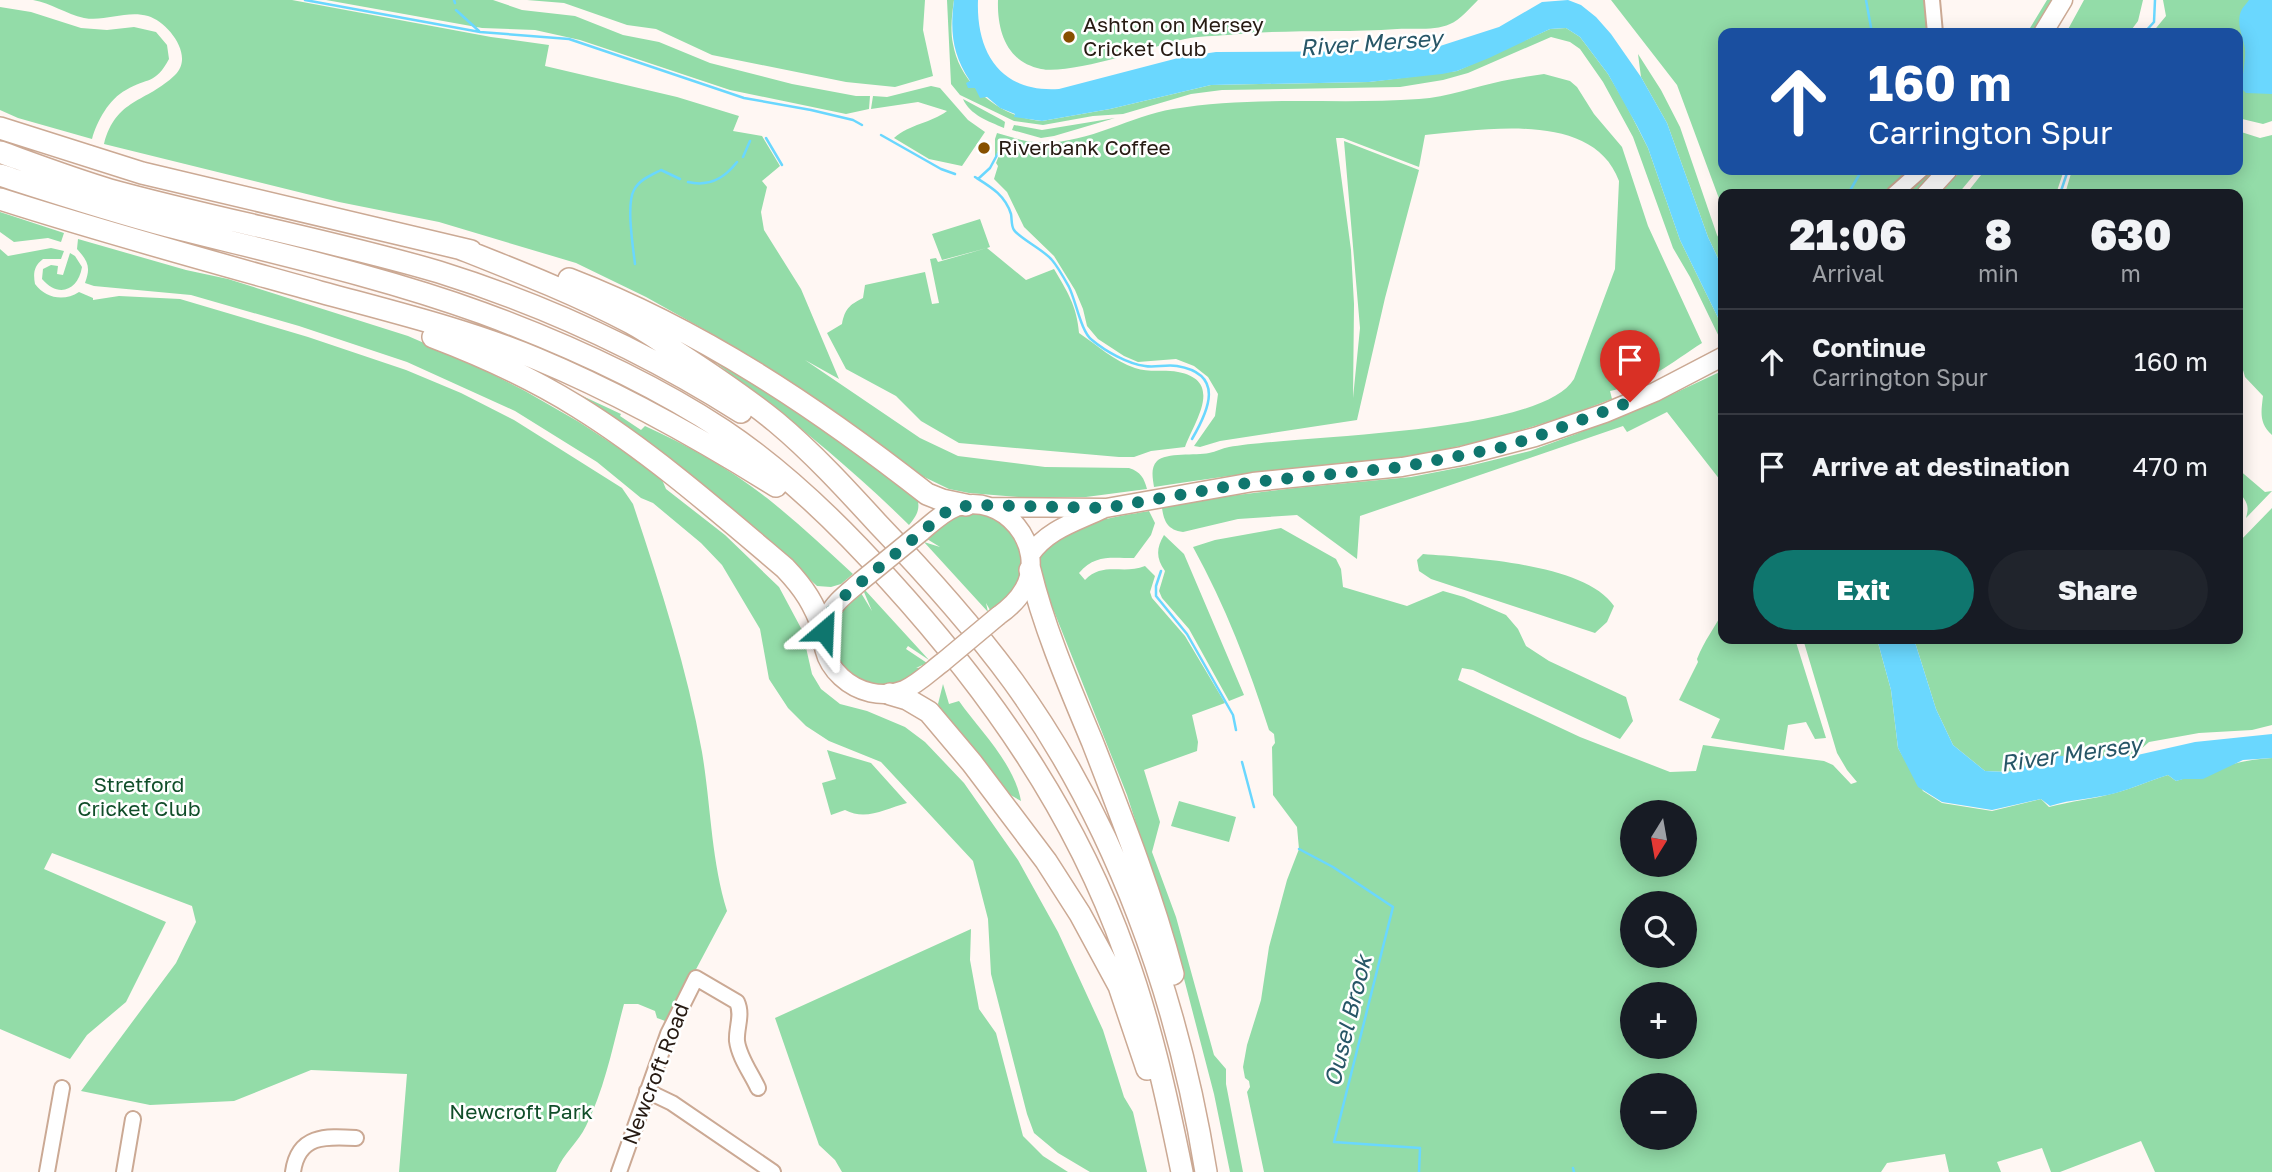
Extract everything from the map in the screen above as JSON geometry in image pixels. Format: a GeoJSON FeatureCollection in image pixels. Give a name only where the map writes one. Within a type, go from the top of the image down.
{"type":"FeatureCollection","features":[{"type":"Feature","properties":{"kind":"highway"},"geometry":{"type":"LineString","coordinates":[[0,128],[155,176],[459,248],[559,276],[624,301],[672,324],[789,393],[852,436],[927,494],[965,505]]}},
{"type":"Feature","properties":{"kind":"highway"},"geometry":{"type":"LineString","coordinates":[[0,152],[108,189],[439,273],[559,316],[627,347],[739,411],[804,456],[856,499]]}},
{"type":"Feature","properties":{"kind":"highway"},"geometry":{"type":"LineString","coordinates":[[0,175],[156,222],[366,276],[482,313],[619,370],[724,431],[788,480],[841,527],[938,633],[975,679],[1035,768],[1070,827],[1124,950],[1149,1024],[1182,1172]]}},
{"type":"Feature","properties":{"kind":"highway"},"geometry":{"type":"LineString","coordinates":[[0,199],[97,230],[407,316],[536,359],[608,391],[707,443],[841,527]]}},
{"type":"Feature","properties":{"kind":"highway"},"geometry":{"type":"LineString","coordinates":[[459,248],[554,286],[633,324],[699,366],[777,423],[856,499],[971,628],[1013,681],[1050,736],[1108,843],[1148,941],[1173,1017],[1195,1106],[1206,1172]]}},
{"type":"Feature","properties":{"kind":"highway"},"geometry":{"type":"LineString","coordinates":[[216,263],[381,317],[441,340],[510,370],[578,407],[646,453],[785,568],[801,584],[814,604],[824,631]]}},
{"type":"Feature","properties":{"kind":"highway"},"geometry":{"type":"LineString","coordinates":[[1030,562],[1040,604],[1123,820],[1164,939],[1194,1057],[1195,1106]]}},
{"type":"Feature","properties":{"kind":"highway"},"geometry":{"type":"LineString","coordinates":[[890,694],[907,699],[929,712],[972,763],[1038,850],[1080,914],[1119,986],[1160,1110],[1174,1172]]}},
{"type":"Feature","properties":{"kind":"main road"},"geometry":{"type":"LineString","coordinates":[[2046,28],[2063,0]]}},
{"type":"Feature","properties":{"kind":"main road"},"geometry":{"type":"LineString","coordinates":[[1931,189],[1943,175]]}},
{"type":"Feature","properties":{"kind":"main road"},"geometry":{"type":"LineString","coordinates":[[1106,508],[1067,524],[1048,536],[1030,562],[1024,590],[998,616],[914,685],[890,694],[870,693],[849,685],[832,667],[827,657],[824,631],[827,618],[836,603],[946,512],[965,505],[1106,508],[1241,484],[1402,467],[1499,448],[1605,413],[1718,359]]}},
{"type":"Feature","properties":{"kind":"main road"},"geometry":{"type":"LineString","coordinates":[[990,507],[1013,520],[1023,532],[1030,562]]}},
{"type":"Feature","properties":{"kind":"street"},"geometry":{"type":"LineString","coordinates":[[1933,0],[1935,28]]}},
{"type":"Feature","properties":{"kind":"street"},"geometry":{"type":"LineString","coordinates":[[1900,189],[1915,175]]}},
{"type":"Feature","properties":{"kind":"street","name":"Newcroft Road"},"geometry":{"type":"LineString","coordinates":[[624,1171],[647,1091],[668,1034],[696,978],[734,1000],[739,1006],[738,1046],[758,1087]]}},
{"type":"Feature","properties":{"kind":"street"},"geometry":{"type":"LineString","coordinates":[[47,1172],[62,1088]]}},
{"type":"Feature","properties":{"kind":"street"},"geometry":{"type":"LineString","coordinates":[[647,1091],[671,1103],[773,1172]]}},
{"type":"Feature","properties":{"kind":"street"},"geometry":{"type":"LineString","coordinates":[[124,1172],[133,1119]]}},
{"type":"Feature","properties":{"kind":"street"},"geometry":{"type":"LineString","coordinates":[[293,1172],[295,1158],[301,1148],[310,1142],[340,1137],[356,1138]]}},
{"type":"Feature","properties":{"kind":"green space"},"geometry":{"type":"Polygon","coordinates":[[[33,0],[292,0],[491,37],[549,45],[545,66],[677,97],[739,116],[733,131],[762,136],[780,166],[762,181],[767,187],[761,212],[764,230],[801,289],[839,379],[805,360],[920,438],[958,456],[1045,467],[1129,468],[1141,476],[1147,489],[1086,497],[1018,497],[949,489],[920,475],[802,389],[714,335],[646,297],[576,263],[439,222],[339,202],[104,144],[109,129],[124,109],[175,75],[182,59],[181,50],[171,32],[156,19],[148,16],[132,14],[100,19],[84,18],[33,0]]]}},
{"type":"Feature","properties":{"kind":"green space"},"geometry":{"type":"Polygon","coordinates":[[[326,0],[493,0],[522,10],[575,16],[623,35],[659,42],[710,63],[792,84],[856,96],[870,96],[869,109],[846,114],[730,90],[580,40],[535,30],[482,28],[326,0]]]}},
{"type":"Feature","properties":{"kind":"green space"},"geometry":{"type":"Polygon","coordinates":[[[527,0],[925,0],[923,30],[933,76],[895,87],[846,82],[712,55],[656,29],[627,25],[564,3],[527,0]]]}},
{"type":"Feature","properties":{"kind":"green space"},"geometry":{"type":"Polygon","coordinates":[[[947,0],[954,0],[952,33],[957,59],[973,86],[998,106],[1027,119],[1042,121],[1110,109],[1211,85],[1369,82],[1457,71],[1550,29],[1566,28],[1580,37],[1608,74],[1648,148],[1680,240],[1718,318],[1718,335],[1673,248],[1633,137],[1603,82],[1580,49],[1570,42],[1551,37],[1468,73],[1400,87],[1222,90],[1191,94],[1123,114],[1093,116],[1043,125],[1014,121],[960,95],[951,84],[947,0]]]}},
{"type":"Feature","properties":{"kind":"green space"},"geometry":{"type":"Polygon","coordinates":[[[998,0],[1478,0],[1457,20],[1438,28],[1270,32],[1196,37],[1091,64],[1054,70],[1029,65],[1012,52],[999,22],[998,0]]]}},
{"type":"Feature","properties":{"kind":"green space"},"geometry":{"type":"Polygon","coordinates":[[[1611,0],[1929,0],[1932,28],[1718,28],[1718,175],[1911,175],[1895,189],[1718,189],[1718,196],[1677,85],[1611,0]]]}},
{"type":"Feature","properties":{"kind":"green space"},"geometry":{"type":"Polygon","coordinates":[[[2047,0],[2055,0],[2039,28],[2030,28],[2047,0]]]}},
{"type":"Feature","properties":{"kind":"green space"},"geometry":{"type":"Polygon","coordinates":[[[2084,0],[2143,0],[2138,21],[2133,28],[2069,28],[2084,0]]]}},
{"type":"Feature","properties":{"kind":"green space"},"geometry":{"type":"Polygon","coordinates":[[[2163,0],[2272,0],[2272,121],[2263,124],[2243,119],[2243,28],[2156,28],[2166,16],[2163,0]]]}},
{"type":"Feature","properties":{"kind":"green space"},"geometry":{"type":"Polygon","coordinates":[[[0,7],[31,12],[81,28],[107,30],[134,27],[156,32],[167,45],[169,59],[155,77],[126,90],[114,99],[100,118],[92,139],[18,118],[0,110],[0,7]]]}},
{"type":"Feature","properties":{"kind":"green space"},"geometry":{"type":"Polygon","coordinates":[[[1638,54],[1680,127],[1718,237],[1718,258],[1667,123],[1641,77],[1638,54]]]}},
{"type":"Feature","properties":{"kind":"green space"},"geometry":{"type":"Polygon","coordinates":[[[1544,74],[1570,81],[1577,87],[1594,114],[1622,147],[1648,226],[1702,343],[1647,378],[1610,391],[1612,399],[1504,435],[1392,459],[1269,471],[1154,487],[1153,467],[1157,461],[1167,456],[1203,454],[1229,447],[1262,443],[1414,430],[1468,422],[1515,412],[1552,398],[1574,379],[1615,269],[1619,181],[1606,158],[1586,143],[1562,134],[1505,129],[1425,135],[1419,167],[1343,138],[1336,138],[1351,250],[1354,304],[1353,398],[1360,328],[1344,141],[1419,170],[1385,298],[1357,420],[1220,441],[1200,447],[1194,446],[1215,416],[1218,394],[1208,377],[1194,366],[1176,359],[1138,362],[1098,339],[1087,326],[1075,290],[1054,256],[1024,227],[1007,192],[994,179],[998,166],[996,163],[1004,143],[1001,142],[995,159],[997,133],[1029,141],[1052,142],[1087,136],[1173,109],[1234,102],[1419,99],[1544,74]]]}},
{"type":"Feature","properties":{"kind":"green space"},"geometry":{"type":"Polygon","coordinates":[[[931,86],[940,88],[968,120],[985,132],[962,166],[929,159],[894,138],[947,111],[918,102],[871,109],[873,96],[887,97],[931,86]]]}},
{"type":"Feature","properties":{"kind":"green space"},"geometry":{"type":"Polygon","coordinates":[[[963,99],[1005,122],[1004,128],[975,113],[963,99]]]}},
{"type":"Feature","properties":{"kind":"green space"},"geometry":{"type":"Polygon","coordinates":[[[1115,118],[1041,138],[1012,130],[1014,125],[1042,130],[1115,118]]]}},
{"type":"Feature","properties":{"kind":"green space"},"geometry":{"type":"Polygon","coordinates":[[[2243,133],[2260,138],[2272,135],[2272,435],[2262,417],[2263,396],[2245,377],[2243,370],[2243,189],[2066,189],[2071,175],[2243,175],[2243,133]]]}},
{"type":"Feature","properties":{"kind":"green space"},"geometry":{"type":"Polygon","coordinates":[[[1920,175],[1934,175],[1921,189],[1905,189],[1920,175]]]}},
{"type":"Feature","properties":{"kind":"green space"},"geometry":{"type":"Polygon","coordinates":[[[1957,175],[1974,175],[1962,189],[1944,189],[1957,175]]]}},
{"type":"Feature","properties":{"kind":"green space"},"geometry":{"type":"Polygon","coordinates":[[[1981,175],[2062,175],[2058,189],[1970,189],[1981,175]]]}},
{"type":"Feature","properties":{"kind":"green space"},"geometry":{"type":"Polygon","coordinates":[[[0,212],[64,233],[61,242],[48,238],[14,242],[0,232],[0,212]]]}},
{"type":"Feature","properties":{"kind":"green space"},"geometry":{"type":"Polygon","coordinates":[[[980,219],[990,247],[942,260],[932,234],[980,219]]]}},
{"type":"Feature","properties":{"kind":"green space"},"geometry":{"type":"Polygon","coordinates":[[[78,239],[186,270],[228,279],[408,336],[525,391],[579,422],[660,475],[666,489],[725,535],[779,587],[802,630],[812,674],[821,689],[840,704],[867,711],[905,727],[925,742],[964,783],[1018,860],[1058,932],[1103,1030],[1124,1097],[1133,1112],[1147,1172],[1090,1172],[1058,1153],[1034,1133],[991,974],[988,919],[973,861],[881,762],[829,741],[806,726],[788,708],[769,679],[760,629],[722,565],[701,543],[597,462],[515,411],[407,362],[299,326],[191,295],[85,283],[88,268],[77,249],[78,239]]]}},
{"type":"Feature","properties":{"kind":"green space"},"geometry":{"type":"Polygon","coordinates":[[[51,248],[64,251],[61,259],[43,259],[36,267],[35,284],[44,293],[61,298],[79,292],[93,300],[119,296],[180,299],[308,337],[406,370],[461,393],[514,420],[622,488],[633,504],[689,689],[702,752],[714,852],[727,911],[668,1022],[657,1018],[655,1011],[638,1004],[624,1004],[593,1112],[556,1172],[399,1172],[407,1074],[311,1070],[234,1101],[150,1105],[81,1091],[176,963],[196,922],[192,906],[52,853],[44,869],[166,922],[126,1002],[87,1035],[70,1059],[0,1029],[0,249],[8,256],[51,248]]]}},
{"type":"Feature","properties":{"kind":"green space"},"geometry":{"type":"Polygon","coordinates":[[[987,248],[1026,280],[1054,269],[1074,307],[1079,333],[1113,357],[1140,369],[1178,372],[1192,377],[1200,384],[1202,404],[1185,447],[1151,451],[1134,457],[1119,457],[959,443],[921,421],[896,396],[846,369],[827,333],[842,324],[848,308],[863,298],[865,285],[925,272],[932,304],[939,303],[930,259],[936,258],[938,262],[987,248]]]}},
{"type":"Feature","properties":{"kind":"green space"},"geometry":{"type":"Polygon","coordinates":[[[70,253],[82,267],[80,275],[72,286],[61,290],[54,289],[42,279],[43,269],[51,265],[58,266],[57,274],[63,275],[70,253]]]}},
{"type":"Feature","properties":{"kind":"green space"},"geometry":{"type":"Polygon","coordinates":[[[666,327],[755,377],[916,494],[918,511],[909,525],[792,421],[666,327]]]}},
{"type":"Feature","properties":{"kind":"green space"},"geometry":{"type":"Polygon","coordinates":[[[1718,373],[1718,477],[1667,412],[1627,432],[1623,426],[1360,516],[1357,559],[1297,515],[1238,519],[1183,532],[1170,527],[1163,513],[1162,508],[1221,497],[1411,477],[1473,465],[1530,451],[1660,400],[1718,373]]]}},
{"type":"Feature","properties":{"kind":"green space"},"geometry":{"type":"Polygon","coordinates":[[[574,392],[621,414],[620,416],[641,430],[645,426],[677,441],[738,477],[789,516],[853,574],[841,584],[831,587],[817,586],[780,552],[571,396],[574,392]]]}},
{"type":"Feature","properties":{"kind":"green space"},"geometry":{"type":"Polygon","coordinates":[[[2243,473],[2265,492],[2272,491],[2246,518],[2247,505],[2243,497],[2243,473]]]}},
{"type":"Feature","properties":{"kind":"green space"},"geometry":{"type":"Polygon","coordinates":[[[2272,508],[2272,725],[2252,730],[2199,733],[2149,742],[2133,756],[2052,756],[2008,772],[1985,771],[1953,745],[1936,709],[1916,644],[2243,644],[2243,538],[2272,508]]]}},
{"type":"Feature","properties":{"kind":"green space"},"geometry":{"type":"Polygon","coordinates":[[[1149,511],[1155,523],[1151,535],[1134,558],[1097,560],[1079,573],[1085,580],[1099,571],[1145,566],[1155,576],[1150,592],[1152,598],[1185,636],[1225,703],[1192,715],[1198,742],[1197,751],[1144,770],[1160,822],[1152,852],[1176,917],[1214,1055],[1226,1069],[1226,1084],[1243,1172],[1230,1172],[1214,1094],[1176,948],[1127,795],[1036,566],[1054,541],[1068,532],[1100,520],[1149,511]]]}},
{"type":"Feature","properties":{"kind":"green space"},"geometry":{"type":"Polygon","coordinates":[[[968,513],[989,516],[1005,525],[1016,537],[1022,551],[1022,567],[1017,583],[1006,598],[990,610],[986,603],[988,612],[924,542],[940,547],[927,537],[950,519],[968,513]]]}},
{"type":"Feature","properties":{"kind":"green space"},"geometry":{"type":"Polygon","coordinates":[[[1281,528],[1336,559],[1341,569],[1343,587],[1407,606],[1443,591],[1506,615],[1518,629],[1526,646],[1549,661],[1626,697],[1633,721],[1620,739],[1473,670],[1462,668],[1458,680],[1580,737],[1670,772],[1696,771],[1703,745],[1824,761],[1833,765],[1851,784],[1857,782],[1837,753],[1804,644],[1878,644],[1891,690],[1898,748],[1923,791],[1942,803],[1992,811],[2041,799],[2049,807],[2115,793],[2168,775],[2176,781],[2235,763],[2272,758],[2272,1172],[2155,1172],[2141,1141],[2060,1172],[2051,1172],[2042,1148],[1997,1162],[2001,1172],[1949,1172],[1945,1154],[1887,1163],[1881,1172],[1264,1172],[1247,1092],[1249,1081],[1245,1078],[1243,1067],[1261,1000],[1269,947],[1287,880],[1299,849],[1297,827],[1273,795],[1274,734],[1269,730],[1245,660],[1193,547],[1215,540],[1281,528]]]}},
{"type":"Feature","properties":{"kind":"green space"},"geometry":{"type":"Polygon","coordinates":[[[1164,535],[1184,554],[1244,695],[1229,701],[1189,629],[1162,598],[1159,591],[1165,571],[1158,553],[1164,535]]]}},
{"type":"Feature","properties":{"kind":"green space"},"geometry":{"type":"Polygon","coordinates":[[[1423,554],[1497,561],[1554,572],[1579,580],[1599,592],[1614,606],[1607,622],[1595,633],[1431,579],[1419,571],[1417,560],[1423,554]]]}},
{"type":"Feature","properties":{"kind":"green space"},"geometry":{"type":"Polygon","coordinates":[[[865,590],[929,660],[908,646],[906,649],[927,663],[916,668],[926,667],[893,686],[874,686],[862,682],[842,666],[836,655],[833,630],[836,617],[846,604],[861,593],[872,611],[865,590]]]}},
{"type":"Feature","properties":{"kind":"green space"},"geometry":{"type":"Polygon","coordinates":[[[1718,620],[1718,644],[1797,644],[1826,738],[1815,739],[1806,722],[1788,725],[1784,750],[1711,738],[1720,719],[1679,700],[1703,646],[1718,620]]]}},
{"type":"Feature","properties":{"kind":"green space"},"geometry":{"type":"Polygon","coordinates":[[[943,684],[949,704],[959,701],[996,748],[1011,774],[1021,801],[1007,793],[943,714],[938,704],[943,684]]]}},
{"type":"Feature","properties":{"kind":"green space"},"geometry":{"type":"Polygon","coordinates":[[[827,750],[871,763],[907,803],[868,814],[845,810],[831,815],[822,783],[836,779],[827,750]]]}},
{"type":"Feature","properties":{"kind":"green space"},"geometry":{"type":"Polygon","coordinates":[[[1179,801],[1236,817],[1229,842],[1171,826],[1179,801]]]}},
{"type":"Feature","properties":{"kind":"green space"},"geometry":{"type":"Polygon","coordinates":[[[971,929],[970,960],[979,1009],[996,1033],[1023,1136],[1043,1156],[1068,1172],[842,1172],[835,1160],[819,1145],[775,1018],[971,929]]]}},
{"type":"Feature","properties":{"kind":"water"},"geometry":{"type":"Polygon","coordinates":[[[954,0],[978,0],[982,37],[987,53],[996,66],[1007,77],[1022,84],[1059,89],[1182,57],[1216,52],[1385,51],[1440,46],[1499,27],[1542,2],[1568,0],[1581,5],[1611,34],[1641,77],[1667,123],[1718,258],[1718,318],[1680,240],[1648,148],[1637,126],[1608,74],[1580,37],[1566,28],[1550,29],[1489,58],[1442,74],[1369,82],[1211,85],[1110,109],[1042,121],[1014,117],[1015,114],[1000,108],[987,97],[980,98],[975,88],[968,88],[966,83],[970,81],[956,52],[952,22],[954,0]]]}},
{"type":"Feature","properties":{"kind":"water"},"geometry":{"type":"Polygon","coordinates":[[[2249,0],[2272,0],[2272,94],[2246,93],[2243,90],[2245,49],[2243,28],[2240,28],[2239,19],[2249,0]]]}},
{"type":"Feature","properties":{"kind":"water"},"geometry":{"type":"Polygon","coordinates":[[[1878,644],[1916,644],[1936,709],[1953,745],[1985,771],[2008,772],[2052,756],[2133,756],[2195,742],[2272,734],[2272,758],[2243,760],[2203,779],[2176,781],[2168,775],[2116,793],[2050,806],[2041,799],[1992,810],[1942,802],[1918,787],[1898,748],[1891,690],[1878,644]]]}},
{"type":"Feature","properties":{"kind":"waterway"},"geometry":{"type":"LineString","coordinates":[[305,0],[480,32],[569,39],[744,98],[811,110],[853,120],[862,125]]}},
{"type":"Feature","properties":{"kind":"waterway"},"geometry":{"type":"LineString","coordinates":[[1866,0],[1871,28]]}},
{"type":"Feature","properties":{"kind":"waterway"},"geometry":{"type":"LineString","coordinates":[[2149,28],[2154,22],[2155,0]]}},
{"type":"Feature","properties":{"kind":"waterway"},"geometry":{"type":"LineString","coordinates":[[456,10],[479,31]]}},
{"type":"Feature","properties":{"kind":"waterway"},"geometry":{"type":"LineString","coordinates":[[881,135],[941,169],[955,174]]}},
{"type":"Feature","properties":{"kind":"waterway"},"geometry":{"type":"LineString","coordinates":[[766,138],[782,165]]}},
{"type":"Feature","properties":{"kind":"waterway"},"geometry":{"type":"LineString","coordinates":[[743,157],[750,141]]}},
{"type":"Feature","properties":{"kind":"waterway"},"geometry":{"type":"LineString","coordinates":[[978,179],[990,168],[1003,144]]}},
{"type":"Feature","properties":{"kind":"waterway"},"geometry":{"type":"LineString","coordinates":[[688,182],[716,180],[737,162]]}},
{"type":"Feature","properties":{"kind":"waterway"},"geometry":{"type":"LineString","coordinates":[[635,264],[630,215],[636,186],[661,170],[680,179]]}},
{"type":"Feature","properties":{"kind":"waterway"},"geometry":{"type":"LineString","coordinates":[[1851,189],[1859,175]]}},
{"type":"Feature","properties":{"kind":"waterway"},"geometry":{"type":"LineString","coordinates":[[2062,189],[2066,175]]}},
{"type":"Feature","properties":{"kind":"waterway","name":"Ousel Brook"},"geometry":{"type":"LineString","coordinates":[[975,177],[992,188],[1005,202],[1017,233],[1048,256],[1056,266],[1069,287],[1085,330],[1092,340],[1131,363],[1177,366],[1192,370],[1202,377],[1209,395],[1204,416],[1192,439]]}},
{"type":"Feature","properties":{"kind":"waterway","name":"Ousel Brook"},"geometry":{"type":"LineString","coordinates":[[1161,571],[1156,596],[1187,634],[1233,715],[1236,730]]}},
{"type":"Feature","properties":{"kind":"waterway","name":"Ousel Brook"},"geometry":{"type":"LineString","coordinates":[[1242,762],[1254,807]]}},
{"type":"Feature","properties":{"kind":"waterway","name":"Ousel Brook"},"geometry":{"type":"LineString","coordinates":[[1299,849],[1333,867],[1393,907],[1334,1142],[1420,1148],[1419,1172]]}},
{"type":"Feature","properties":{"kind":"waterway"},"geometry":{"type":"LineString","coordinates":[[1573,1168],[1574,1172]]}},
{"type":"Feature","properties":{"kind":"place","name":"Ashton on Mersey Cricket Club"},"geometry":{"type":"Point","coordinates":[1069,37]}},
{"type":"Feature","properties":{"kind":"place","name":"Riverbank Coffee"},"geometry":{"type":"Point","coordinates":[984,148]}},
{"type":"Feature","properties":{"kind":"route"},"geometry":{"type":"LineString","coordinates":[[824,631],[827,618],[836,603],[946,512],[965,505],[1106,508],[1253,482],[1402,467],[1499,448],[1630,402]]}},
{"type":"Feature","properties":{"kind":"water label","name":"River Mersey"},"geometry":{"type":"Point","coordinates":[1371,43]}},
{"type":"Feature","properties":{"kind":"water label","name":"River Mersey"},"geometry":{"type":"Point","coordinates":[2071,754]}},
{"type":"Feature","properties":{"kind":"park label","name":"Stretford Cricket Club"},"geometry":{"type":"Point","coordinates":[139,797]}},
{"type":"Feature","properties":{"kind":"park label","name":"Newcroft Park"},"geometry":{"type":"Point","coordinates":[521,1112]}}]}
